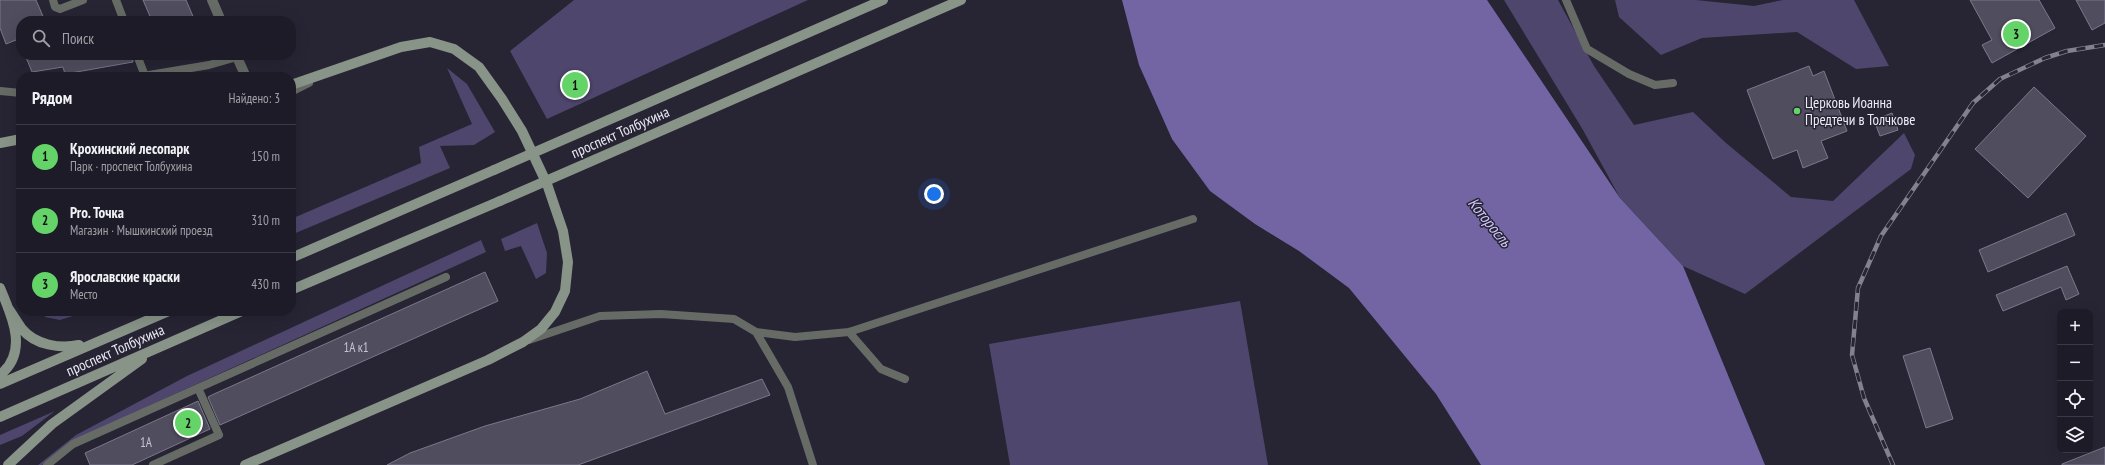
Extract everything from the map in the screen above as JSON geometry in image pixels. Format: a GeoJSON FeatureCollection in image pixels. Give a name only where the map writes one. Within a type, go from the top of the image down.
{"type":"FeatureCollection","features":[{"type":"Feature","properties":{"kind":"main road","name":"проспект Толбухина"},"geometry":{"type":"LineString","coordinates":[[296,256],[884,0]]}},
{"type":"Feature","properties":{"kind":"main road","name":"проспект Толбухина"},"geometry":{"type":"LineString","coordinates":[[296,288],[500,201],[961,0]]}},
{"type":"Feature","properties":{"kind":"main road"},"geometry":{"type":"LineString","coordinates":[[245,465],[488,360],[523,342],[541,328],[555,312],[565,291],[568,262],[566,246],[563,231],[547,184],[522,131],[479,67],[454,49],[430,42],[401,47],[359,60],[324,75],[296,83]]}},
{"type":"Feature","properties":{"kind":"main road"},"geometry":{"type":"LineString","coordinates":[[0,143],[16,140]]}},
{"type":"Feature","properties":{"kind":"main road"},"geometry":{"type":"LineString","coordinates":[[0,288],[16,333],[16,352],[11,365],[0,375]]}},
{"type":"Feature","properties":{"kind":"main road"},"geometry":{"type":"LineString","coordinates":[[8,308],[23,330],[39,341],[52,346],[69,348],[100,341]]}},
{"type":"Feature","properties":{"kind":"main road","name":"проспект Толбухина"},"geometry":{"type":"LineString","coordinates":[[0,384],[158,316]]}},
{"type":"Feature","properties":{"kind":"main road","name":"проспект Толбухина"},"geometry":{"type":"LineString","coordinates":[[0,416],[230,316]]}},
{"type":"Feature","properties":{"kind":"main road"},"geometry":{"type":"LineString","coordinates":[[8,465],[52,424],[162,345]]}},
{"type":"Feature","properties":{"kind":"street"},"geometry":{"type":"LineString","coordinates":[[212,0],[219,16]]}},
{"type":"Feature","properties":{"kind":"street"},"geometry":{"type":"LineString","coordinates":[[239,60],[244,72]]}},
{"type":"Feature","properties":{"kind":"lane"},"geometry":{"type":"LineString","coordinates":[[53,0],[55,7],[60,9],[83,0]]}},
{"type":"Feature","properties":{"kind":"lane"},"geometry":{"type":"LineString","coordinates":[[116,0],[122,16]]}},
{"type":"Feature","properties":{"kind":"lane"},"geometry":{"type":"LineString","coordinates":[[1566,0],[1587,49],[1629,74],[1655,85],[1673,83]]}},
{"type":"Feature","properties":{"kind":"lane"},"geometry":{"type":"LineString","coordinates":[[138,60],[140,72]]}},
{"type":"Feature","properties":{"kind":"lane"},"geometry":{"type":"LineString","coordinates":[[166,72],[209,65],[225,60]]}},
{"type":"Feature","properties":{"kind":"lane"},"geometry":{"type":"LineString","coordinates":[[296,89],[324,75]]}},
{"type":"Feature","properties":{"kind":"lane"},"geometry":{"type":"LineString","coordinates":[[0,91],[16,93]]}},
{"type":"Feature","properties":{"kind":"lane"},"geometry":{"type":"LineString","coordinates":[[523,342],[600,316],[661,314],[734,319],[756,332],[795,337],[849,332],[1194,219]]}},
{"type":"Feature","properties":{"kind":"lane"},"geometry":{"type":"LineString","coordinates":[[47,465],[73,444],[446,277]]}},
{"type":"Feature","properties":{"kind":"lane"},"geometry":{"type":"LineString","coordinates":[[756,332],[788,387],[813,465]]}},
{"type":"Feature","properties":{"kind":"lane"},"geometry":{"type":"LineString","coordinates":[[849,332],[881,369],[905,379]]}},
{"type":"Feature","properties":{"kind":"lane"},"geometry":{"type":"LineString","coordinates":[[153,465],[219,435],[198,388]]}},
{"type":"Feature","properties":{"kind":"shaded area"},"geometry":{"type":"Polygon","coordinates":[[[574,0],[808,0],[547,119],[510,51],[574,0]]]}},
{"type":"Feature","properties":{"kind":"shaded area"},"geometry":{"type":"Polygon","coordinates":[[[1504,0],[1558,0],[1594,66],[1634,125],[1693,112],[1726,143],[1791,197],[1833,201],[1904,133],[1915,155],[1911,169],[1745,294],[1683,266],[1620,198],[1583,130],[1504,0]]]}},
{"type":"Feature","properties":{"kind":"shaded area"},"geometry":{"type":"Polygon","coordinates":[[[1615,0],[1696,0],[1754,6],[1783,0],[1854,0],[1889,66],[1856,69],[1797,32],[1702,38],[1661,55],[1619,17],[1615,0]]]}},
{"type":"Feature","properties":{"kind":"shaded area"},"geometry":{"type":"Polygon","coordinates":[[[447,68],[467,84],[495,132],[474,145],[440,146],[450,168],[296,233],[296,217],[421,163],[419,147],[472,124],[447,68]]]}},
{"type":"Feature","properties":{"kind":"shaded area"},"geometry":{"type":"Polygon","coordinates":[[[537,223],[547,253],[546,273],[536,279],[521,246],[505,251],[501,239],[537,223]]]}},
{"type":"Feature","properties":{"kind":"shaded area"},"geometry":{"type":"Polygon","coordinates":[[[481,240],[486,252],[72,441],[42,465],[38,465],[76,435],[187,376],[481,240]]]}},
{"type":"Feature","properties":{"kind":"shaded area"},"geometry":{"type":"Polygon","coordinates":[[[1240,301],[1268,465],[1010,465],[989,344],[1240,301]]]}},
{"type":"Feature","properties":{"kind":"shaded area"},"geometry":{"type":"Polygon","coordinates":[[[45,316],[73,316],[60,320],[45,316]]]}},
{"type":"Feature","properties":{"kind":"shaded area"},"geometry":{"type":"Polygon","coordinates":[[[55,411],[22,436],[0,445],[0,435],[55,411]]]}},
{"type":"Feature","properties":{"kind":"water","name":"Которосль"},"geometry":{"type":"Polygon","coordinates":[[[1122,0],[1487,0],[1620,198],[1683,266],[1765,465],[1481,465],[1436,394],[1349,288],[1299,251],[1255,224],[1210,191],[1172,139],[1139,65],[1122,0]]]}},
{"type":"Feature","properties":{"kind":"building"},"geometry":{"type":"Polygon","coordinates":[[[0,0],[36,0],[43,16],[16,16],[16,40],[6,44],[0,28],[0,0]]]}},
{"type":"Feature","properties":{"kind":"building"},"geometry":{"type":"Polygon","coordinates":[[[143,0],[186,0],[193,16],[150,16],[143,0]]]}},
{"type":"Feature","properties":{"kind":"building"},"geometry":{"type":"Polygon","coordinates":[[[1970,0],[2039,0],[2055,28],[1992,63],[1982,45],[1992,40],[1970,0]]]}},
{"type":"Feature","properties":{"kind":"building"},"geometry":{"type":"Polygon","coordinates":[[[2076,0],[2105,0],[2105,23],[2092,30],[2076,0]]]}},
{"type":"Feature","properties":{"kind":"building"},"geometry":{"type":"Polygon","coordinates":[[[27,60],[133,60],[133,62],[76,72],[64,72],[63,67],[32,72],[27,60]]]}},
{"type":"Feature","properties":{"kind":"building","name":"Церковь Иоанна Предтечи в Толчкове"},"geometry":{"type":"Polygon","coordinates":[[[1809,66],[1813,76],[1824,71],[1847,131],[1821,141],[1828,158],[1803,168],[1797,150],[1773,159],[1747,90],[1809,66]]]}},
{"type":"Feature","properties":{"kind":"building"},"geometry":{"type":"Polygon","coordinates":[[[2034,87],[2086,136],[2028,198],[1975,149],[2034,87]]]}},
{"type":"Feature","properties":{"kind":"building"},"geometry":{"type":"Polygon","coordinates":[[[1892,113],[1898,130],[1880,136],[1874,120],[1892,113]]]}},
{"type":"Feature","properties":{"kind":"building"},"geometry":{"type":"Polygon","coordinates":[[[2066,213],[2075,235],[1988,272],[1979,250],[2066,213]]]}},
{"type":"Feature","properties":{"kind":"building"},"geometry":{"type":"Polygon","coordinates":[[[2067,266],[2079,294],[2066,300],[2061,287],[2003,311],[1996,295],[2067,266]]]}},
{"type":"Feature","properties":{"kind":"building"},"geometry":{"type":"Polygon","coordinates":[[[485,272],[498,301],[220,425],[208,397],[485,272]]]}},
{"type":"Feature","properties":{"kind":"building"},"geometry":{"type":"Polygon","coordinates":[[[1930,348],[1953,419],[1926,428],[1903,356],[1930,348]]]}},
{"type":"Feature","properties":{"kind":"building"},"geometry":{"type":"Polygon","coordinates":[[[647,371],[665,414],[762,379],[770,395],[578,465],[387,465],[410,453],[485,426],[580,399],[647,371]]]}},
{"type":"Feature","properties":{"kind":"building"},"geometry":{"type":"Polygon","coordinates":[[[198,401],[210,429],[132,465],[90,465],[85,453],[198,401]]]}},
{"type":"Feature","properties":{"kind":"building"},"geometry":{"type":"Polygon","coordinates":[[[2105,447],[2105,465],[2062,465],[2093,453],[2105,447]]]}},
{"type":"Feature","properties":{"kind":"railway"},"geometry":{"type":"LineString","coordinates":[[1893,465],[1864,398],[1852,355],[1858,288],[1881,236],[1973,103],[2000,79],[2045,58],[2067,51],[2105,45]]}},
{"type":"Feature","properties":{"kind":"place","name":"Ярославские краски"},"geometry":{"type":"Point","coordinates":[2016,34]}},
{"type":"Feature","properties":{"kind":"place","name":"Крохинский лесопарк"},"geometry":{"type":"Point","coordinates":[575,85]}},
{"type":"Feature","properties":{"kind":"place","name":"Церковь Иоанна Предтечи в Толчкове"},"geometry":{"type":"Point","coordinates":[1797,111]}},
{"type":"Feature","properties":{"kind":"place","name":"Pro. Точка"},"geometry":{"type":"Point","coordinates":[188,423]}}]}
